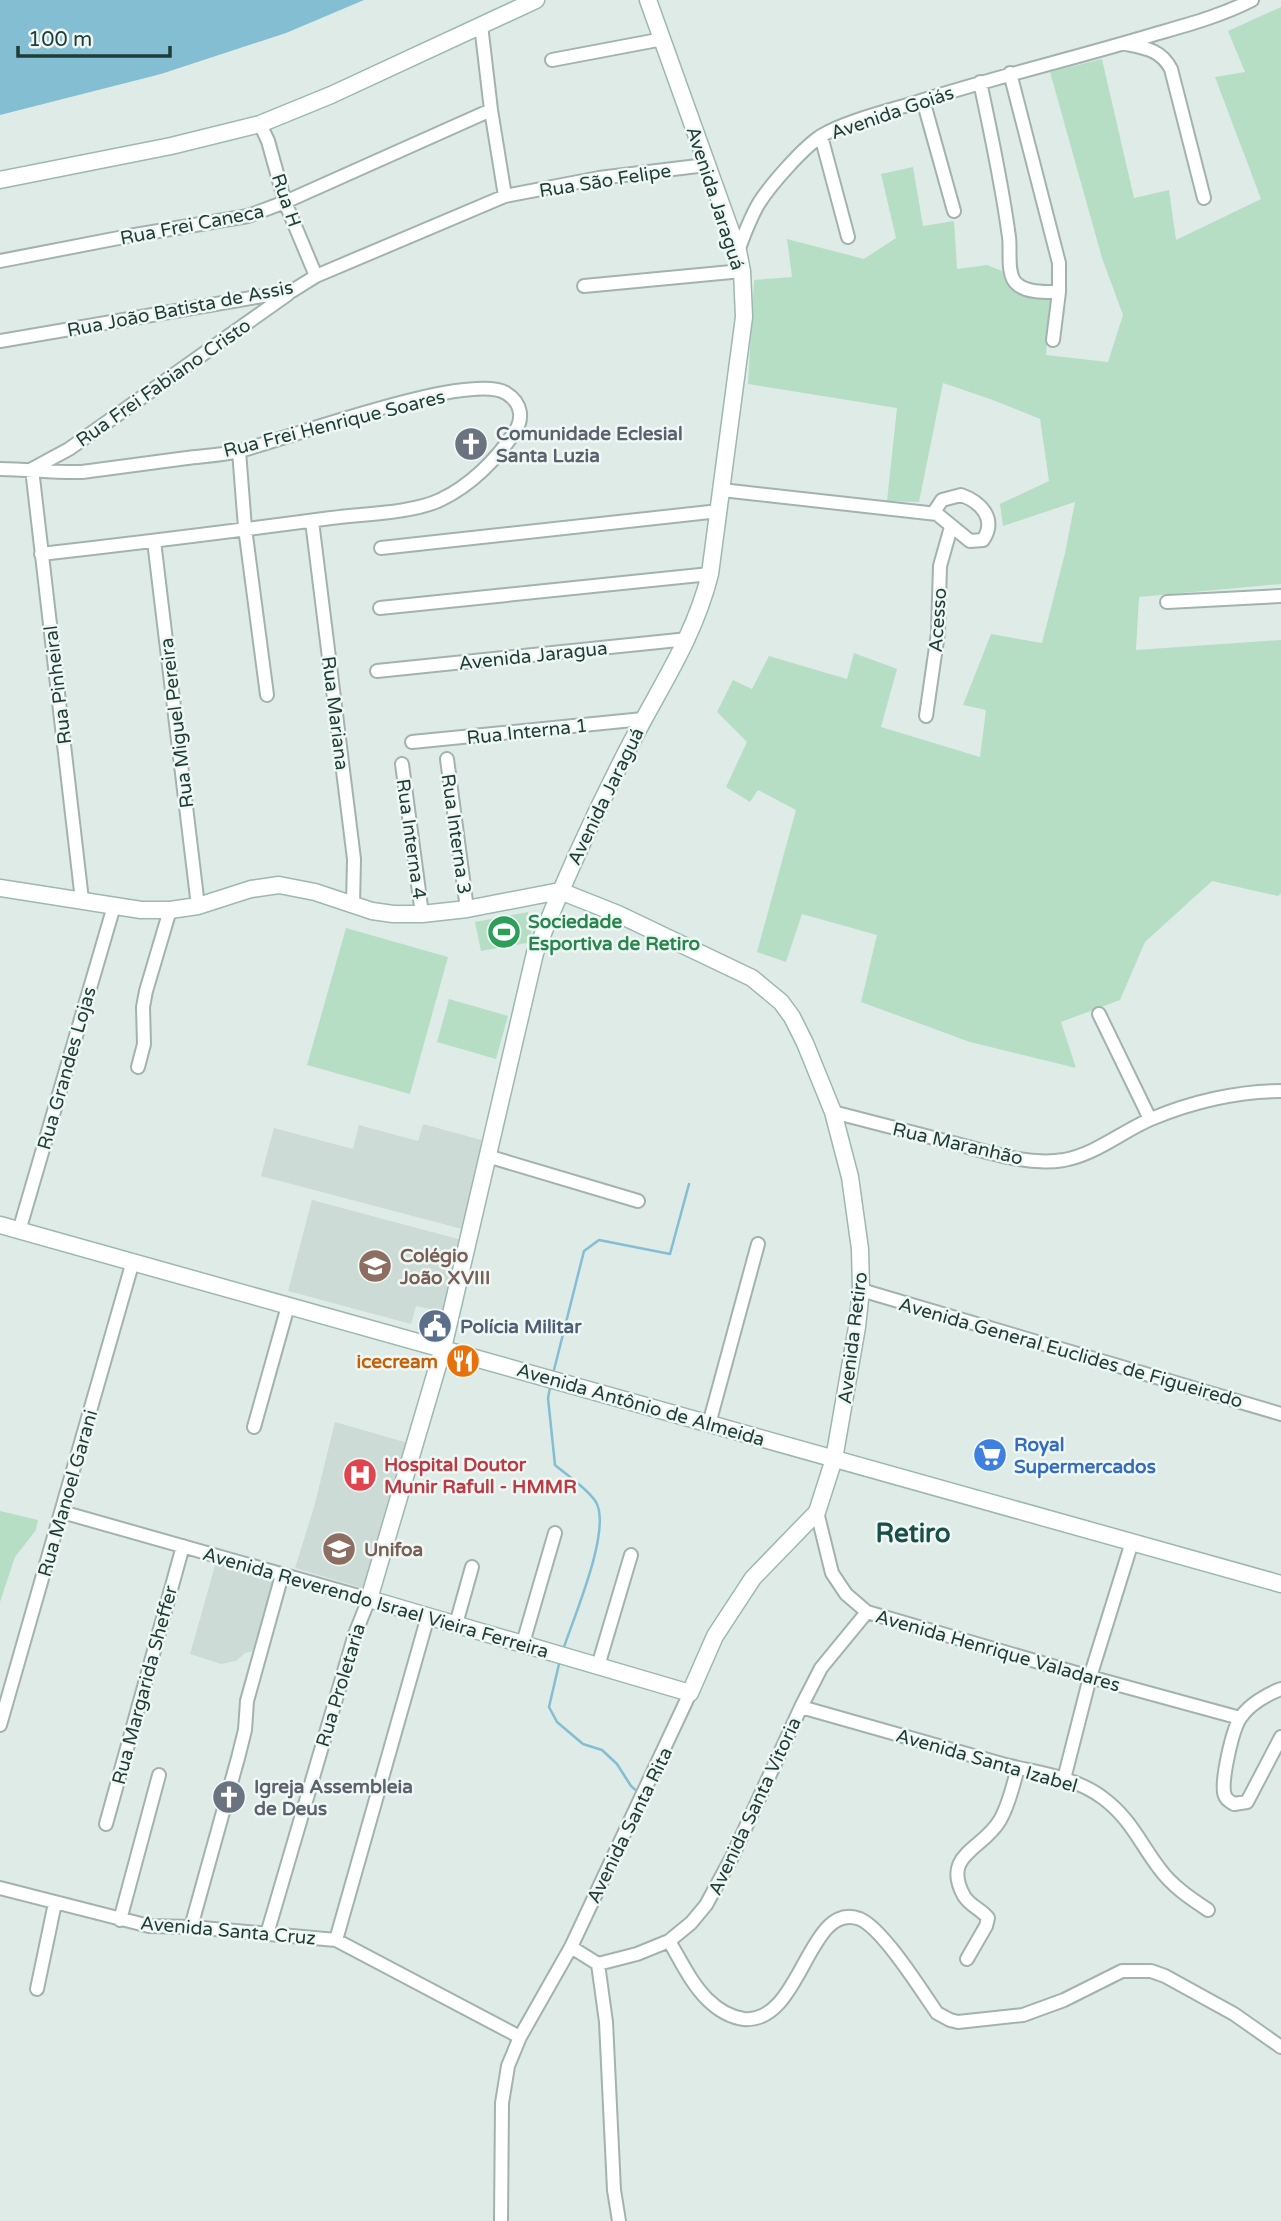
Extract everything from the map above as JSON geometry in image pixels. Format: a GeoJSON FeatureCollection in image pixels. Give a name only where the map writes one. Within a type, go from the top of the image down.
{"type":"FeatureCollection","features":[{"type":"Feature","properties":{"kind":"street"},"geometry":{"type":"LineString","coordinates":[[0,180],[171,146],[260,124],[331,95],[536,0]]}},
{"type":"Feature","properties":{"kind":"street","name":"Avenida Jaraguá"},"geometry":{"type":"LineString","coordinates":[[369,1600],[443,1348],[536,953],[596,810],[688,639],[710,574],[744,317],[742,271],[738,251],[648,0]]}},
{"type":"Feature","properties":{"kind":"street","name":"Avenida Goiás"},"geometry":{"type":"LineString","coordinates":[[738,251],[746,228],[760,202],[802,153],[821,136],[864,119],[1010,73],[1122,44],[1231,11],[1252,0]]}},
{"type":"Feature","properties":{"kind":"street"},"geometry":{"type":"LineString","coordinates":[[481,25],[505,196]]}},
{"type":"Feature","properties":{"kind":"street"},"geometry":{"type":"LineString","coordinates":[[552,60],[663,39]]}},
{"type":"Feature","properties":{"kind":"street"},"geometry":{"type":"LineString","coordinates":[[1122,44],[1153,50],[1165,57],[1171,69],[1204,198]]}},
{"type":"Feature","properties":{"kind":"street"},"geometry":{"type":"LineString","coordinates":[[1010,73],[1059,263],[1059,292],[1053,340]]}},
{"type":"Feature","properties":{"kind":"street","name":"Avenida Goiás"},"geometry":{"type":"LineString","coordinates":[[981,82],[999,173],[1013,278],[1025,288],[1059,292]]}},
{"type":"Feature","properties":{"kind":"street"},"geometry":{"type":"LineString","coordinates":[[923,100],[954,211]]}},
{"type":"Feature","properties":{"kind":"street","name":"Rua Frei Caneca"},"geometry":{"type":"LineString","coordinates":[[0,261],[248,216],[491,110]]}},
{"type":"Feature","properties":{"kind":"street","name":"Rua H"},"geometry":{"type":"LineString","coordinates":[[260,124],[268,141],[285,202],[316,276]]}},
{"type":"Feature","properties":{"kind":"street"},"geometry":{"type":"LineString","coordinates":[[821,136],[848,237]]}},
{"type":"Feature","properties":{"kind":"street","name":"Rua São Felipe"},"geometry":{"type":"LineString","coordinates":[[505,196],[600,178],[706,165]]}},
{"type":"Feature","properties":{"kind":"street","name":"Rua João Batista de Assis"},"geometry":{"type":"LineString","coordinates":[[0,341],[292,291],[316,276],[505,196]]}},
{"type":"Feature","properties":{"kind":"street"},"geometry":{"type":"LineString","coordinates":[[584,286],[742,271]]}},
{"type":"Feature","properties":{"kind":"street","name":"Rua Frei Fabiano Cristo"},"geometry":{"type":"LineString","coordinates":[[32,469],[69,449],[292,291]]}},
{"type":"Feature","properties":{"kind":"street","name":"Rua Frei Henrique Soares"},"geometry":{"type":"LineString","coordinates":[[0,469],[82,472],[239,451],[380,408],[451,393],[488,389],[500,390],[509,395],[517,403],[522,416],[519,427],[479,474],[461,489],[438,501],[416,507],[312,521],[41,554]]}},
{"type":"Feature","properties":{"kind":"street"},"geometry":{"type":"LineString","coordinates":[[239,451],[245,528],[267,695]]}},
{"type":"Feature","properties":{"kind":"street","name":"Rua Pinheiral"},"geometry":{"type":"LineString","coordinates":[[32,469],[82,900]]}},
{"type":"Feature","properties":{"kind":"street"},"geometry":{"type":"LineString","coordinates":[[722,490],[937,514],[970,541],[983,540],[988,526],[984,508],[973,499],[961,495],[942,500],[936,509],[937,514]]}},
{"type":"Feature","properties":{"kind":"street"},"geometry":{"type":"LineString","coordinates":[[381,548],[719,511]]}},
{"type":"Feature","properties":{"kind":"street","name":"Rua Mariana"},"geometry":{"type":"LineString","coordinates":[[312,521],[354,859],[353,905]]}},
{"type":"Feature","properties":{"kind":"street","name":"Acesso"},"geometry":{"type":"LineString","coordinates":[[926,716],[938,633],[940,566],[951,527]]}},
{"type":"Feature","properties":{"kind":"street","name":"Rua Miguel Pereira"},"geometry":{"type":"LineString","coordinates":[[154,541],[198,906]]}},
{"type":"Feature","properties":{"kind":"street"},"geometry":{"type":"LineString","coordinates":[[380,608],[710,574]]}},
{"type":"Feature","properties":{"kind":"street"},"geometry":{"type":"LineString","coordinates":[[1167,602],[1281,596]]}},
{"type":"Feature","properties":{"kind":"street","name":"Avenida Jaragua"},"geometry":{"type":"LineString","coordinates":[[377,671],[688,639]]}},
{"type":"Feature","properties":{"kind":"street","name":"Rua Interna 1"},"geometry":{"type":"LineString","coordinates":[[412,742],[643,719]]}},
{"type":"Feature","properties":{"kind":"street","name":"Rua Interna 3"},"geometry":{"type":"LineString","coordinates":[[447,759],[467,909]]}},
{"type":"Feature","properties":{"kind":"street","name":"Rua Interna 4"},"geometry":{"type":"LineString","coordinates":[[402,764],[422,914]]}},
{"type":"Feature","properties":{"kind":"street"},"geometry":{"type":"LineString","coordinates":[[0,888],[141,910],[170,911],[198,906],[251,888],[279,885],[393,914],[467,909],[560,891]]}},
{"type":"Feature","properties":{"kind":"street","name":"Avenida Retiro"},"geometry":{"type":"LineString","coordinates":[[560,891],[691,948],[751,978],[770,991],[792,1017],[834,1112],[850,1177],[860,1249],[861,1290],[834,1459]]}},
{"type":"Feature","properties":{"kind":"street","name":"Rua Grandes Lojas"},"geometry":{"type":"LineString","coordinates":[[19,1231],[114,906]]}},
{"type":"Feature","properties":{"kind":"street"},"geometry":{"type":"LineString","coordinates":[[138,1068],[144,1044],[143,1007],[146,991],[170,911]]}},
{"type":"Feature","properties":{"kind":"street"},"geometry":{"type":"LineString","coordinates":[[1099,1014],[1150,1119]]}},
{"type":"Feature","properties":{"kind":"street","name":"Rua Maranhão"},"geometry":{"type":"LineString","coordinates":[[834,1112],[994,1154],[1016,1159],[1048,1161],[1091,1152],[1150,1119],[1189,1106],[1235,1095],[1281,1091]]}},
{"type":"Feature","properties":{"kind":"street"},"geometry":{"type":"LineString","coordinates":[[488,1156],[638,1201]]}},
{"type":"Feature","properties":{"kind":"street","name":"Avenida Antônio de Almeida"},"geometry":{"type":"LineString","coordinates":[[1,1228],[133,1261],[1281,1584]]}},
{"type":"Feature","properties":{"kind":"street"},"geometry":{"type":"LineString","coordinates":[[709,1424],[758,1244]]}},
{"type":"Feature","properties":{"kind":"street","name":"Rua Manoel Garani"},"geometry":{"type":"LineString","coordinates":[[0,1725],[133,1261]]}},
{"type":"Feature","properties":{"kind":"street","name":"Avenida General Euclides de Figueiredo"},"geometry":{"type":"LineString","coordinates":[[861,1290],[1281,1414]]}},
{"type":"Feature","properties":{"kind":"street"},"geometry":{"type":"LineString","coordinates":[[254,1427],[288,1306]]}},
{"type":"Feature","properties":{"kind":"street","name":"Avenida Santa Rita"},"geometry":{"type":"LineString","coordinates":[[501,2221],[503,2091],[508,2066],[520,2037],[571,1947],[715,1636],[753,1578],[817,1512],[834,1459]]}},
{"type":"Feature","properties":{"kind":"street","name":"Avenida Reverendo Israel Vieira Ferreira"},"geometry":{"type":"LineString","coordinates":[[62,1512],[690,1693]]}},
{"type":"Feature","properties":{"kind":"street","name":"Avenida Henrique Valadares"},"geometry":{"type":"LineString","coordinates":[[817,1512],[832,1573],[846,1594],[867,1612],[1240,1718]]}},
{"type":"Feature","properties":{"kind":"street"},"geometry":{"type":"LineString","coordinates":[[523,1643],[555,1533]]}},
{"type":"Feature","properties":{"kind":"street"},"geometry":{"type":"LineString","coordinates":[[1064,1779],[1090,1677],[1132,1542]]}},
{"type":"Feature","properties":{"kind":"street","name":"Rua Margarida Sheffer"},"geometry":{"type":"LineString","coordinates":[[106,1824],[183,1546]]}},
{"type":"Feature","properties":{"kind":"street"},"geometry":{"type":"LineString","coordinates":[[598,1666],[631,1555]]}},
{"type":"Feature","properties":{"kind":"street"},"geometry":{"type":"LineString","coordinates":[[456,1624],[472,1567]]}},
{"type":"Feature","properties":{"kind":"street"},"geometry":{"type":"LineString","coordinates":[[191,1927],[238,1758],[247,1701],[282,1575]]}},
{"type":"Feature","properties":{"kind":"street","name":"Rua Proletaria"},"geometry":{"type":"LineString","coordinates":[[267,1934],[355,1634],[369,1600]]}},
{"type":"Feature","properties":{"kind":"street","name":"Avenida Santa Vitoria"},"geometry":{"type":"LineString","coordinates":[[598,1964],[637,1954],[669,1941],[691,1923],[717,1887],[821,1668],[867,1612]]}},
{"type":"Feature","properties":{"kind":"street"},"geometry":{"type":"LineString","coordinates":[[336,1940],[428,1616]]}},
{"type":"Feature","properties":{"kind":"street"},"geometry":{"type":"LineString","coordinates":[[1281,1689],[1264,1697],[1240,1718],[1224,1770],[1226,1800],[1243,1804],[1252,1797],[1281,1737]]}},
{"type":"Feature","properties":{"kind":"street","name":"Avenida Santa Izabel"},"geometry":{"type":"LineString","coordinates":[[801,1707],[1064,1779],[1102,1798],[1120,1814],[1144,1842],[1161,1871],[1181,1892],[1208,1910]]}},
{"type":"Feature","properties":{"kind":"street"},"geometry":{"type":"LineString","coordinates":[[967,1959],[988,1918],[965,1897],[959,1880],[958,1864],[1002,1818],[1018,1768]]}},
{"type":"Feature","properties":{"kind":"street"},"geometry":{"type":"LineString","coordinates":[[120,1920],[159,1775]]}},
{"type":"Feature","properties":{"kind":"street","name":"Avenida Santa Cruz"},"geometry":{"type":"LineString","coordinates":[[0,1888],[149,1926],[191,1927],[336,1940],[520,2037]]}},
{"type":"Feature","properties":{"kind":"street"},"geometry":{"type":"LineString","coordinates":[[37,1989],[55,1903]]}},
{"type":"Feature","properties":{"kind":"street"},"geometry":{"type":"LineString","coordinates":[[669,1941],[707,1999],[723,2012],[736,2018],[759,2017],[775,2008],[784,1999],[824,1931],[842,1919],[853,1917],[870,1925],[937,2013],[950,2021],[980,2021],[1023,2015],[1063,2000],[1122,1971],[1137,1970],[1165,1976],[1234,2014],[1281,2047]]}},
{"type":"Feature","properties":{"kind":"street"},"geometry":{"type":"LineString","coordinates":[[571,1947],[598,1964],[606,2022],[614,2190],[619,2221]]}},
{"type":"Feature","properties":{"kind":"shaded area"},"geometry":{"type":"Polygon","coordinates":[[[423,1124],[485,1141],[462,1229],[261,1176],[274,1128],[353,1149],[359,1125],[418,1141],[423,1124]]]}},
{"type":"Feature","properties":{"kind":"shaded area","name":"Colégio João XVIII"},"geometry":{"type":"Polygon","coordinates":[[[312,1200],[462,1240],[443,1312],[416,1306],[411,1324],[288,1291],[312,1200]]]}},
{"type":"Feature","properties":{"kind":"shaded area"},"geometry":{"type":"Polygon","coordinates":[[[335,1422],[408,1443],[366,1589],[295,1568],[314,1507],[335,1422]]]}},
{"type":"Feature","properties":{"kind":"shaded area"},"geometry":{"type":"Polygon","coordinates":[[[216,1562],[277,1578],[255,1651],[245,1653],[236,1661],[221,1664],[190,1654],[216,1562]]]}},
{"type":"Feature","properties":{"kind":"green space"},"geometry":{"type":"Polygon","coordinates":[[[1281,7],[1281,584],[1139,597],[1136,650],[1281,640],[1281,893],[1278,896],[1212,881],[1145,942],[1120,1000],[1061,1022],[1076,1068],[970,1042],[861,1002],[877,935],[802,914],[786,962],[757,952],[796,810],[758,790],[750,802],[726,787],[747,742],[717,712],[733,680],[752,689],[769,656],[847,679],[854,653],[897,669],[881,727],[980,757],[986,710],[963,705],[991,634],[1042,643],[1075,502],[1003,526],[1000,504],[1049,481],[1040,419],[943,383],[919,502],[887,501],[897,408],[748,384],[754,280],[792,277],[787,239],[864,259],[896,238],[881,174],[913,167],[923,226],[954,221],[957,269],[987,265],[1002,271],[1010,287],[1020,294],[1051,300],[1046,355],[1108,362],[1123,315],[1102,258],[1050,72],[1102,59],[1134,198],[1169,190],[1176,240],[1261,199],[1215,77],[1245,72],[1228,31],[1281,7]]]}},
{"type":"Feature","properties":{"kind":"green space","name":"Sociedade Esportiva de Retiro"},"geometry":{"type":"Polygon","coordinates":[[[528,912],[533,942],[481,951],[475,922],[528,912]]]}},
{"type":"Feature","properties":{"kind":"green space"},"geometry":{"type":"Polygon","coordinates":[[[346,928],[448,957],[410,1094],[307,1065],[346,928]]]}},
{"type":"Feature","properties":{"kind":"green space"},"geometry":{"type":"Polygon","coordinates":[[[449,999],[508,1016],[496,1059],[437,1042],[449,999]]]}},
{"type":"Feature","properties":{"kind":"green space"},"geometry":{"type":"Polygon","coordinates":[[[0,1511],[38,1520],[36,1530],[15,1557],[0,1602],[0,1511]]]}},
{"type":"Feature","properties":{"kind":"water"},"geometry":{"type":"Polygon","coordinates":[[[0,0],[364,0],[286,33],[161,74],[0,115],[0,0]]]}},
{"type":"Feature","properties":{"kind":"waterway"},"geometry":{"type":"LineString","coordinates":[[554,1370],[584,1251],[599,1240],[670,1254],[689,1184]]}},
{"type":"Feature","properties":{"kind":"waterway"},"geometry":{"type":"LineString","coordinates":[[550,1388],[548,1398],[555,1465],[592,1497],[600,1515],[599,1533],[589,1575],[563,1650]]}},
{"type":"Feature","properties":{"kind":"waterway"},"geometry":{"type":"LineString","coordinates":[[559,1664],[549,1707],[557,1722],[583,1744],[602,1750],[617,1764],[631,1786],[639,1793]]}},
{"type":"Feature","properties":{"kind":"place","name":"Comunidade Eclesial Santa Luzia"},"geometry":{"type":"Point","coordinates":[471,444]}},
{"type":"Feature","properties":{"kind":"place","name":"Sociedade Esportiva de Retiro"},"geometry":{"type":"Point","coordinates":[504,932]}},
{"type":"Feature","properties":{"kind":"place","name":"Colégio João XVIII"},"geometry":{"type":"Point","coordinates":[375,1266]}},
{"type":"Feature","properties":{"kind":"place","name":"Polícia Militar"},"geometry":{"type":"Point","coordinates":[435,1326]}},
{"type":"Feature","properties":{"kind":"place","name":"icecream"},"geometry":{"type":"Point","coordinates":[463,1361]}},
{"type":"Feature","properties":{"kind":"place","name":"Royal Supermercados"},"geometry":{"type":"Point","coordinates":[990,1455]}},
{"type":"Feature","properties":{"kind":"place","name":"Hospital Doutor Munir Rafull - HMMR"},"geometry":{"type":"Point","coordinates":[360,1475]}},
{"type":"Feature","properties":{"kind":"place","name":"Unifoa"},"geometry":{"type":"Point","coordinates":[339,1549]}},
{"type":"Feature","properties":{"kind":"place","name":"Igreja Assembleia de Deus"},"geometry":{"type":"Point","coordinates":[229,1797]}},
{"type":"Feature","properties":{"kind":"district","name":"Retiro"},"geometry":{"type":"Point","coordinates":[913,1533]}}]}
